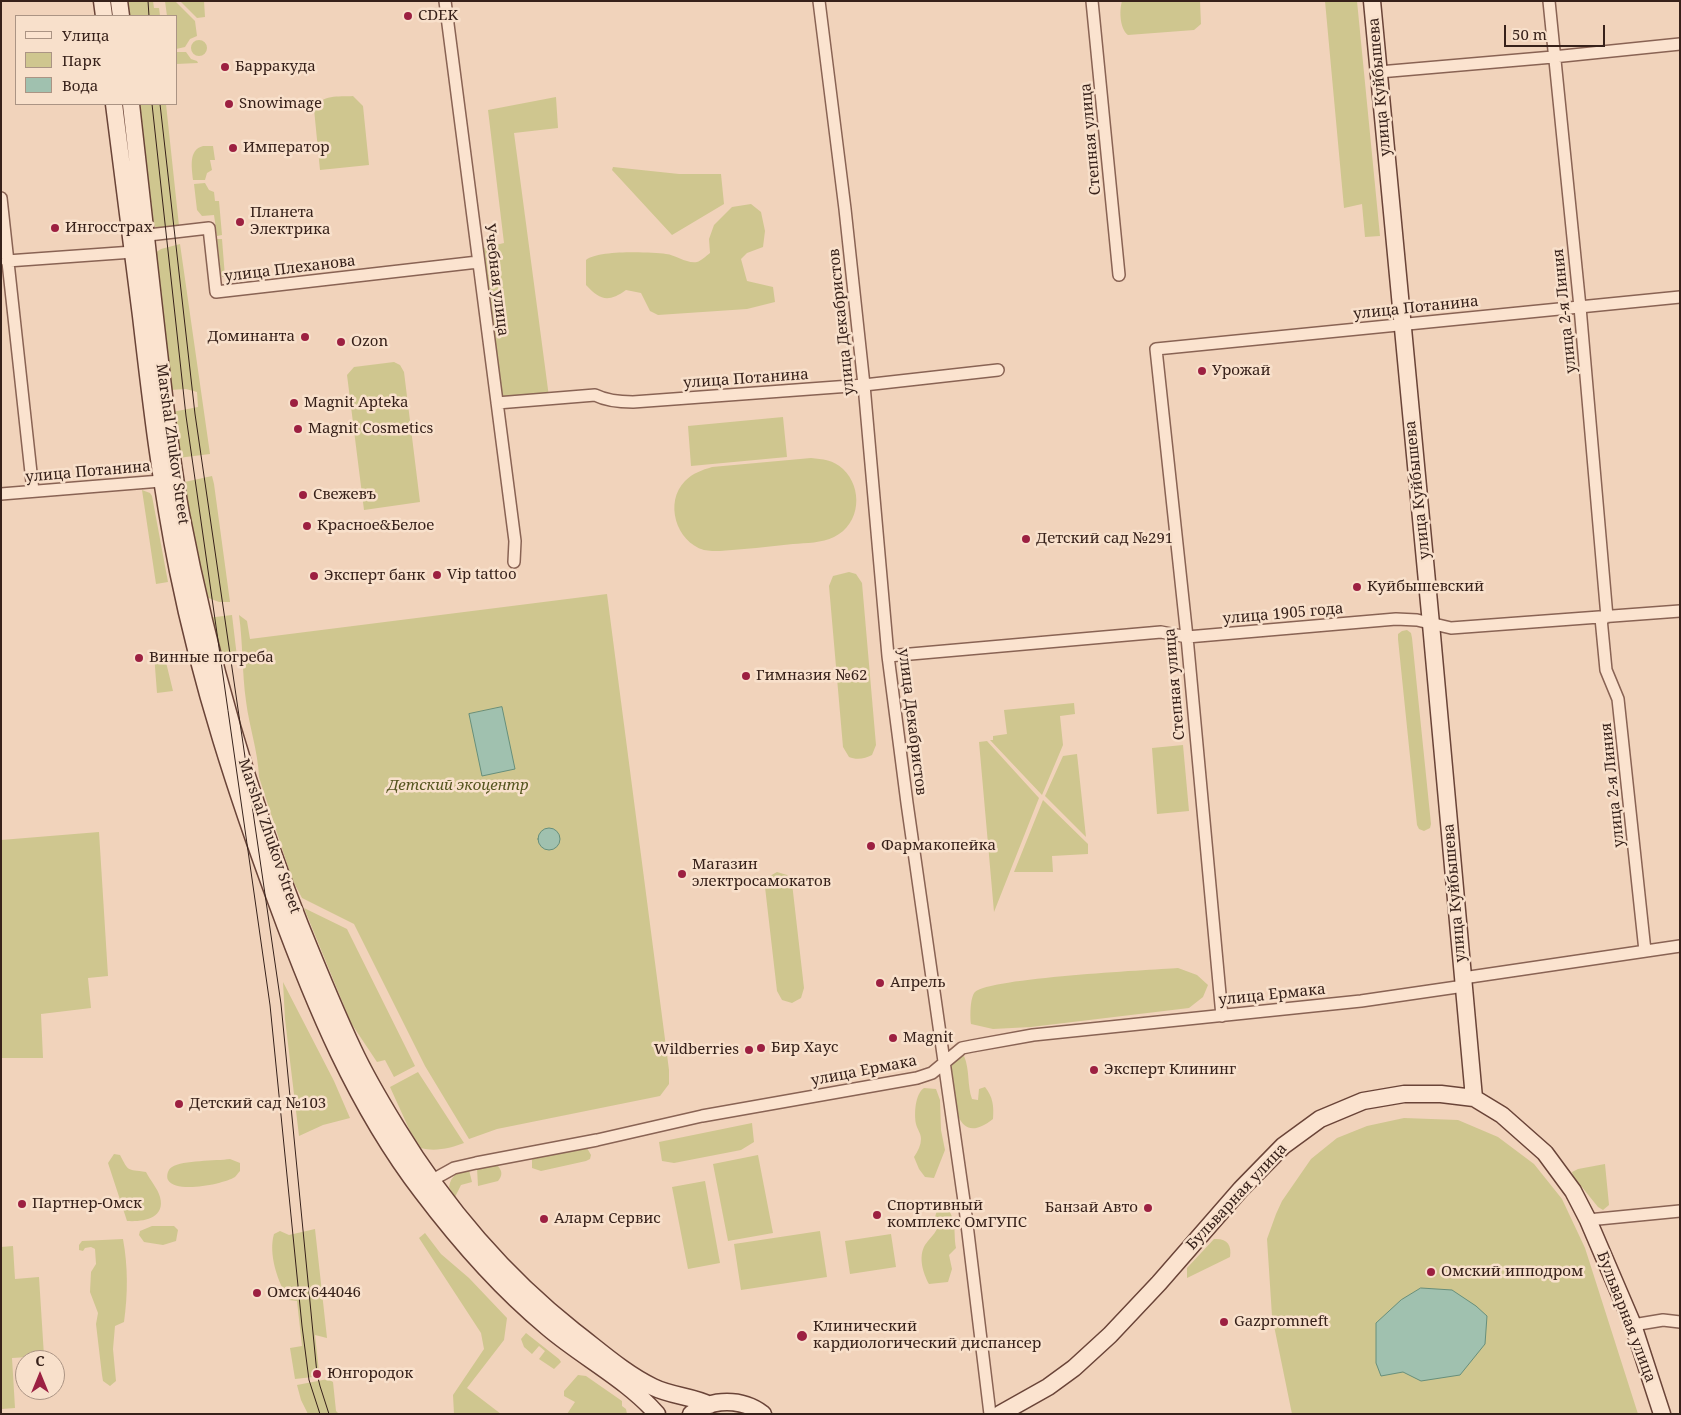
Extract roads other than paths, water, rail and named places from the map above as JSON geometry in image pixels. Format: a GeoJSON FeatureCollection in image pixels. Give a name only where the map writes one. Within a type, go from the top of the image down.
{"type":"FeatureCollection","features":[{"type":"Feature","properties":{"kind":"main road"},"geometry":{"type":"LineString","coordinates":[[102,1],[104,15]]}},
{"type":"Feature","properties":{"kind":"main road"},"geometry":{"type":"LineString","coordinates":[[119,1],[121,15]]}},
{"type":"Feature","properties":{"kind":"main road","name":"улица Куйбышева"},"geometry":{"type":"LineString","coordinates":[[1372,1],[1432,624],[1474,1098]]}},
{"type":"Feature","properties":{"kind":"main road","name":"Marshal Zhukov Street"},"geometry":{"type":"LineString","coordinates":[[114,105],[165,401],[169,482],[215,670],[260,818],[328,994],[354,1053],[442,1219],[480,1263],[525,1308],[567,1343],[647,1403],[656,1414]]}},
{"type":"Feature","properties":{"kind":"main road","name":"Marshal Zhukov Street"},"geometry":{"type":"LineString","coordinates":[[131,105],[137,241]]}},
{"type":"Feature","properties":{"kind":"main road","name":"Бульварная улица"},"geometry":{"type":"LineString","coordinates":[[1000,1414],[1048,1387],[1110,1335],[1159,1283],[1241,1189],[1283,1146],[1320,1119],[1363,1101],[1404,1094],[1441,1094],[1474,1098],[1502,1114],[1545,1153],[1573,1191],[1588,1220],[1633,1325],[1662,1414]]}},
{"type":"Feature","properties":{"kind":"main road","name":"Marshal Zhukov Street"},"geometry":{"type":"LineString","coordinates":[[425,1184],[489,1253],[534,1298],[554,1315],[624,1369],[655,1388],[671,1394],[699,1399],[710,1404]]}},
{"type":"Feature","properties":{"kind":"main road"},"geometry":{"type":"LineString","coordinates":[[691,1414],[710,1404],[727,1401],[749,1405],[763,1414]]}},
{"type":"Feature","properties":{"kind":"street","name":"Учебная улица"},"geometry":{"type":"LineString","coordinates":[[445,1],[515,541],[514,562]]}},
{"type":"Feature","properties":{"kind":"street","name":"улица Декабристов"},"geometry":{"type":"LineString","coordinates":[[820,1],[864,384],[888,656],[965,1208],[990,1414]]}},
{"type":"Feature","properties":{"kind":"street","name":"Степная улица"},"geometry":{"type":"LineString","coordinates":[[1092,1],[1118,275]]}},
{"type":"Feature","properties":{"kind":"street","name":"улица 2-я Линия"},"geometry":{"type":"LineString","coordinates":[[1549,1],[1580,307],[1604,617],[1606,670],[1618,699],[1645,951]]}},
{"type":"Feature","properties":{"kind":"street"},"geometry":{"type":"LineString","coordinates":[[1379,72],[1680,44]]}},
{"type":"Feature","properties":{"kind":"street"},"geometry":{"type":"LineString","coordinates":[[1,198],[32,491]]}},
{"type":"Feature","properties":{"kind":"street","name":"улица Плеханова"},"geometry":{"type":"LineString","coordinates":[[137,241],[209,228],[216,292],[478,262]]}},
{"type":"Feature","properties":{"kind":"street"},"geometry":{"type":"LineString","coordinates":[[7,261],[137,241]]}},
{"type":"Feature","properties":{"kind":"street","name":"улица Потанина"},"geometry":{"type":"LineString","coordinates":[[1156,349],[1680,297]]}},
{"type":"Feature","properties":{"kind":"street","name":"Степная улица"},"geometry":{"type":"LineString","coordinates":[[1156,349],[1187,637],[1222,1016]]}},
{"type":"Feature","properties":{"kind":"street","name":"улица Потанина"},"geometry":{"type":"LineString","coordinates":[[497,403],[595,395],[602,399],[616,402],[633,402],[864,384],[998,370]]}},
{"type":"Feature","properties":{"kind":"street","name":"улица Потанина"},"geometry":{"type":"LineString","coordinates":[[1,494],[169,482]]}},
{"type":"Feature","properties":{"kind":"street","name":"улица 1905 года"},"geometry":{"type":"LineString","coordinates":[[888,656],[1161,632],[1187,637],[1396,619],[1417,620],[1451,628],[1680,611]]}},
{"type":"Feature","properties":{"kind":"street","name":"улица Ермака"},"geometry":{"type":"LineString","coordinates":[[425,1184],[454,1168],[476,1163],[597,1140],[702,1116],[917,1078],[932,1073],[962,1048],[1033,1035],[1124,1024],[1222,1016],[1361,1001],[1680,946]]}},
{"type":"Feature","properties":{"kind":"street"},"geometry":{"type":"LineString","coordinates":[[1588,1220],[1680,1210]]}},
{"type":"Feature","properties":{"kind":"street"},"geometry":{"type":"LineString","coordinates":[[1633,1325],[1663,1320],[1680,1322]]}},
{"type":"Feature","properties":{"kind":"water"},"geometry":{"type":"Polygon","coordinates":[[[502,707],[515,769],[482,776],[469,714],[502,707]]]}},
{"type":"Feature","properties":{"kind":"water"},"geometry":{"type":"Polygon","coordinates":[[[549,828],[557,831],[560,839],[557,847],[549,850],[541,847],[538,839],[541,831],[549,828]]]}},
{"type":"Feature","properties":{"kind":"water"},"geometry":{"type":"Polygon","coordinates":[[[1421,1288],[1452,1290],[1476,1306],[1487,1316],[1485,1344],[1460,1375],[1421,1381],[1403,1372],[1381,1376],[1376,1363],[1376,1323],[1401,1300],[1421,1288]]]}},
{"type":"Feature","properties":{"kind":"tram line"},"geometry":{"type":"LineString","coordinates":[[148,1],[149,15]]}},
{"type":"Feature","properties":{"kind":"tram line"},"geometry":{"type":"LineString","coordinates":[[152,105],[186,416],[270,1005],[302,1326],[309,1380],[320,1414]]}},
{"type":"Feature","properties":{"kind":"tram line"},"geometry":{"type":"LineString","coordinates":[[160,105],[195,414],[281,1004],[317,1374],[329,1414]]}},
{"type":"Feature","properties":{"kind":"place","name":"CDEK"},"geometry":{"type":"Point","coordinates":[408,16]}},
{"type":"Feature","properties":{"kind":"place","name":"Барракуда"},"geometry":{"type":"Point","coordinates":[225,67]}},
{"type":"Feature","properties":{"kind":"place","name":"Snowimage"},"geometry":{"type":"Point","coordinates":[229,104]}},
{"type":"Feature","properties":{"kind":"place","name":"Император"},"geometry":{"type":"Point","coordinates":[233,148]}},
{"type":"Feature","properties":{"kind":"place","name":"Планета Электрика"},"geometry":{"type":"Point","coordinates":[240,222]}},
{"type":"Feature","properties":{"kind":"place","name":"Ингосстрах"},"geometry":{"type":"Point","coordinates":[55,228]}},
{"type":"Feature","properties":{"kind":"place","name":"Доминанта"},"geometry":{"type":"Point","coordinates":[305,337]}},
{"type":"Feature","properties":{"kind":"place","name":"Ozon"},"geometry":{"type":"Point","coordinates":[341,342]}},
{"type":"Feature","properties":{"kind":"place","name":"Урожай"},"geometry":{"type":"Point","coordinates":[1202,371]}},
{"type":"Feature","properties":{"kind":"place","name":"Magnit Apteka"},"geometry":{"type":"Point","coordinates":[294,403]}},
{"type":"Feature","properties":{"kind":"place","name":"Magnit Cosmetics"},"geometry":{"type":"Point","coordinates":[298,429]}},
{"type":"Feature","properties":{"kind":"place","name":"Свежевъ"},"geometry":{"type":"Point","coordinates":[303,495]}},
{"type":"Feature","properties":{"kind":"place","name":"Красное&Белое"},"geometry":{"type":"Point","coordinates":[307,526]}},
{"type":"Feature","properties":{"kind":"place","name":"Детский сад №291"},"geometry":{"type":"Point","coordinates":[1026,539]}},
{"type":"Feature","properties":{"kind":"place","name":"Vip tattoo"},"geometry":{"type":"Point","coordinates":[437,575]}},
{"type":"Feature","properties":{"kind":"place","name":"Эксперт банк"},"geometry":{"type":"Point","coordinates":[314,576]}},
{"type":"Feature","properties":{"kind":"place","name":"Куйбышевский"},"geometry":{"type":"Point","coordinates":[1357,587]}},
{"type":"Feature","properties":{"kind":"place","name":"Винные погреба"},"geometry":{"type":"Point","coordinates":[139,658]}},
{"type":"Feature","properties":{"kind":"place","name":"Гимназия №62"},"geometry":{"type":"Point","coordinates":[746,676]}},
{"type":"Feature","properties":{"kind":"place","name":"Фармакопейка"},"geometry":{"type":"Point","coordinates":[871,846]}},
{"type":"Feature","properties":{"kind":"place","name":"Магазин электросамокатов"},"geometry":{"type":"Point","coordinates":[682,874]}},
{"type":"Feature","properties":{"kind":"place","name":"Апрель"},"geometry":{"type":"Point","coordinates":[880,983]}},
{"type":"Feature","properties":{"kind":"place","name":"Magnit"},"geometry":{"type":"Point","coordinates":[893,1038]}},
{"type":"Feature","properties":{"kind":"place","name":"Бир Хаус"},"geometry":{"type":"Point","coordinates":[761,1048]}},
{"type":"Feature","properties":{"kind":"place","name":"Wildberries"},"geometry":{"type":"Point","coordinates":[749,1050]}},
{"type":"Feature","properties":{"kind":"place","name":"Эксперт Клининг"},"geometry":{"type":"Point","coordinates":[1094,1070]}},
{"type":"Feature","properties":{"kind":"place","name":"Детский сад №103"},"geometry":{"type":"Point","coordinates":[179,1104]}},
{"type":"Feature","properties":{"kind":"place","name":"Партнер-Омск"},"geometry":{"type":"Point","coordinates":[22,1204]}},
{"type":"Feature","properties":{"kind":"place","name":"Банзай Авто"},"geometry":{"type":"Point","coordinates":[1148,1208]}},
{"type":"Feature","properties":{"kind":"place","name":"Спортивный комплекс ОмГУПС"},"geometry":{"type":"Point","coordinates":[877,1215]}},
{"type":"Feature","properties":{"kind":"place","name":"Аларм Сервис"},"geometry":{"type":"Point","coordinates":[544,1219]}},
{"type":"Feature","properties":{"kind":"place","name":"Омский ипподром"},"geometry":{"type":"Point","coordinates":[1431,1272]}},
{"type":"Feature","properties":{"kind":"place","name":"Омск 644046"},"geometry":{"type":"Point","coordinates":[257,1293]}},
{"type":"Feature","properties":{"kind":"place","name":"Gazpromneft"},"geometry":{"type":"Point","coordinates":[1224,1322]}},
{"type":"Feature","properties":{"kind":"place","name":"Клинический кардиологический диспансер"},"geometry":{"type":"Point","coordinates":[802,1336]}},
{"type":"Feature","properties":{"kind":"place","name":"Юнгородок"},"geometry":{"type":"Point","coordinates":[317,1374]}},
{"type":"Feature","properties":{"kind":"park label","name":"Детский экоцентр"},"geometry":{"type":"Point","coordinates":[458,786]}}]}
